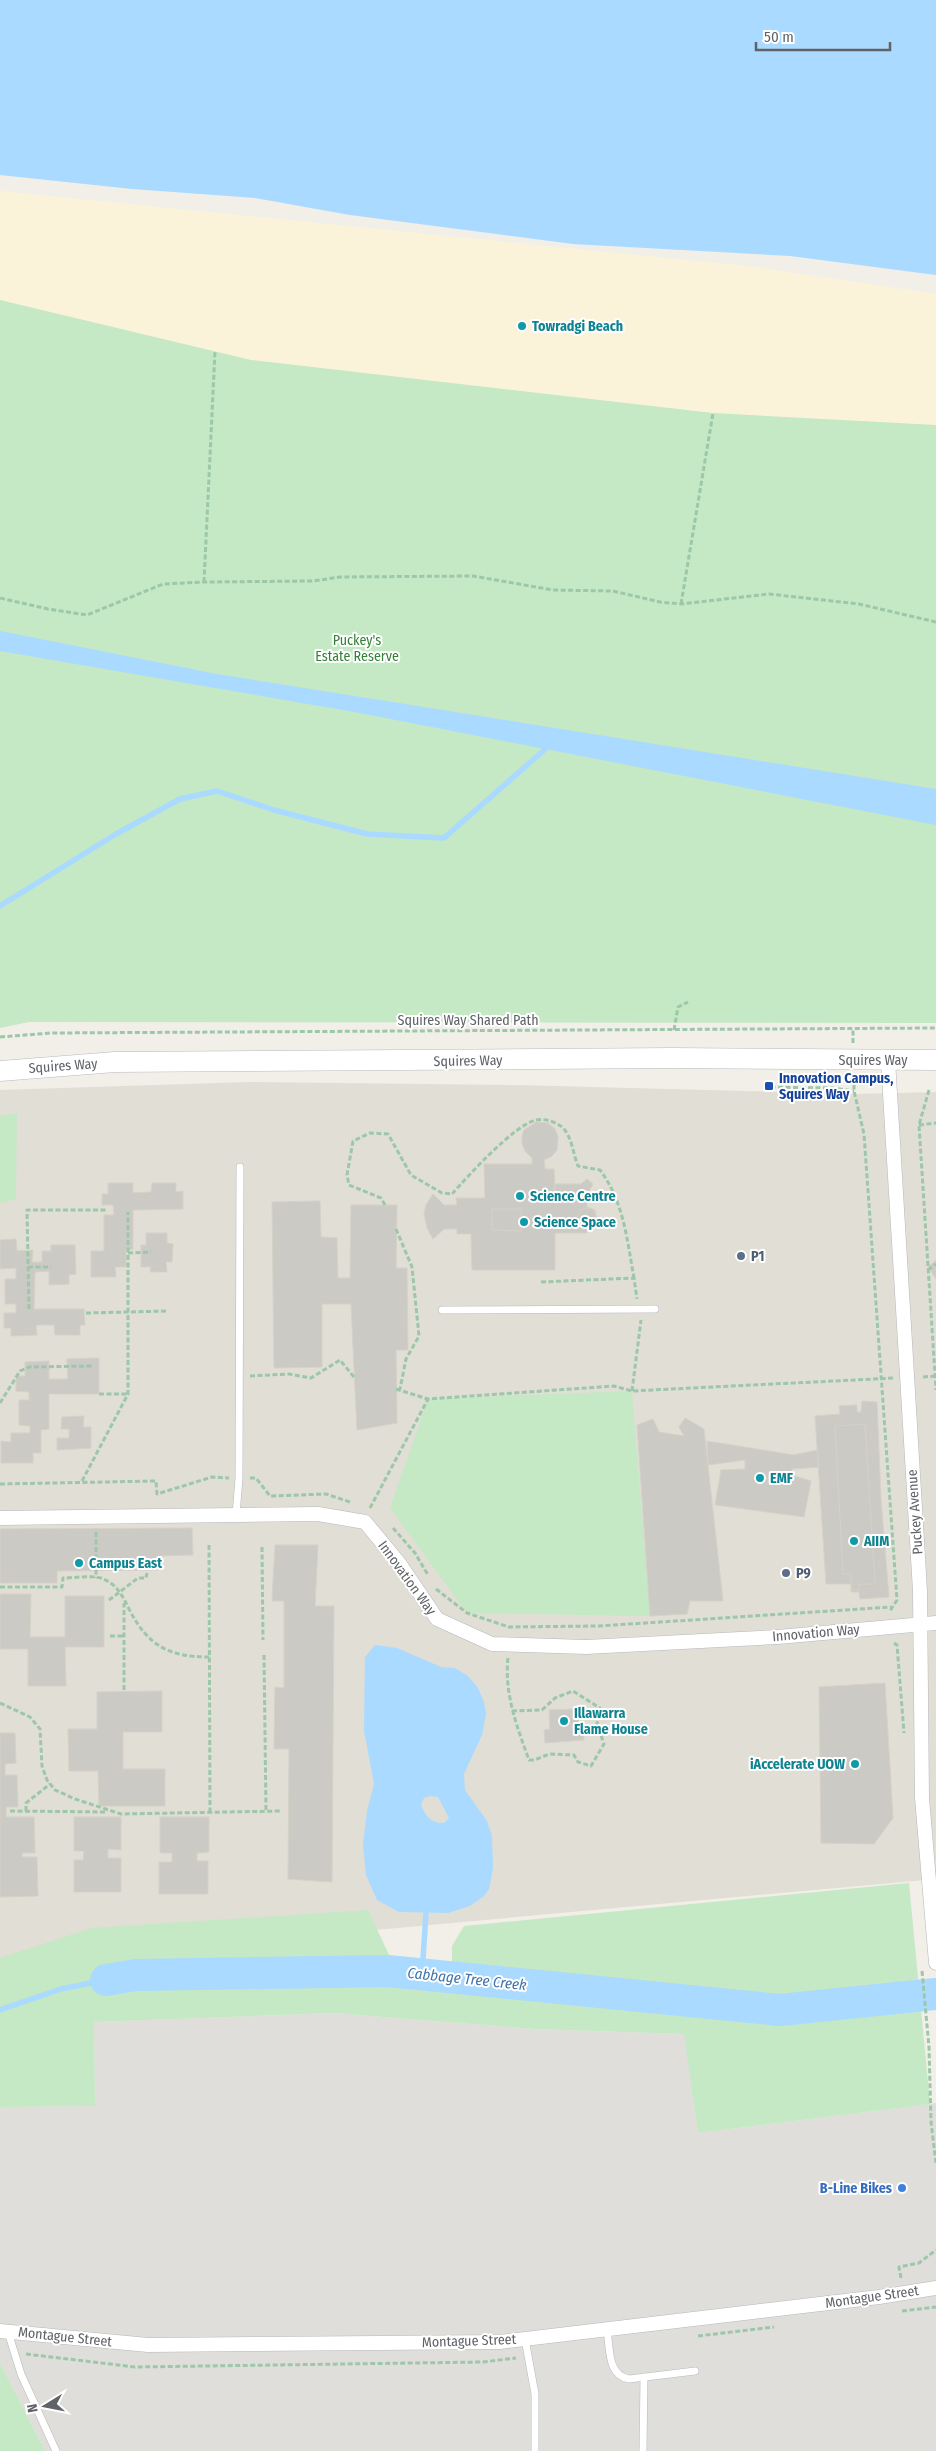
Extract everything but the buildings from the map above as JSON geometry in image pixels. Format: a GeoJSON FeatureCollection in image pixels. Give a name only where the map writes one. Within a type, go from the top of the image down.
{"type":"FeatureCollection","features":[{"type":"Feature","properties":{"kind":"main road","name":"Squires Way"},"geometry":{"type":"LineString","coordinates":[[0,1071],[125,1062],[672,1058],[936,1060]]}},
{"type":"Feature","properties":{"kind":"street","name":"Puckey Avenue"},"geometry":{"type":"LineString","coordinates":[[888,1060],[920,1591],[921,1766],[936,1963]]}},
{"type":"Feature","properties":{"kind":"street","name":"Innovation Way"},"geometry":{"type":"LineString","coordinates":[[0,1518],[318,1514],[365,1522],[399,1564],[437,1619],[492,1644],[586,1647],[778,1637],[936,1623]]}},
{"type":"Feature","properties":{"kind":"street","name":"Montague Street"},"geometry":{"type":"LineString","coordinates":[[4,2331],[148,2346],[500,2342],[879,2297],[936,2288]]}},
{"type":"Feature","properties":{"kind":"lane"},"geometry":{"type":"LineString","coordinates":[[236,1515],[239,1478],[240,1167]]}},
{"type":"Feature","properties":{"kind":"lane"},"geometry":{"type":"LineString","coordinates":[[442,1310],[654,1309]]}},
{"type":"Feature","properties":{"kind":"lane"},"geometry":{"type":"LineString","coordinates":[[607,2330],[612,2366],[616,2374],[629,2379],[695,2371]]}},
{"type":"Feature","properties":{"kind":"lane"},"geometry":{"type":"LineString","coordinates":[[4,2331],[56,2451]]}},
{"type":"Feature","properties":{"kind":"lane"},"geometry":{"type":"LineString","coordinates":[[525,2339],[535,2394],[535,2451]]}},
{"type":"Feature","properties":{"kind":"lane"},"geometry":{"type":"LineString","coordinates":[[642,2451],[644,2377]]}},
{"type":"Feature","properties":{"kind":"path"},"geometry":{"type":"LineString","coordinates":[[204,582],[215,351]]}},
{"type":"Feature","properties":{"kind":"path"},"geometry":{"type":"LineString","coordinates":[[681,604],[713,413]]}},
{"type":"Feature","properties":{"kind":"path"},"geometry":{"type":"LineString","coordinates":[[0,598],[48,609],[87,615],[163,584],[313,581],[340,577],[472,576],[553,590],[613,591],[660,602],[681,604],[769,594],[859,604],[936,622]]}},
{"type":"Feature","properties":{"kind":"path"},"geometry":{"type":"LineString","coordinates":[[674,1030],[678,1007],[688,1002]]}},
{"type":"Feature","properties":{"kind":"path","name":"Squires Way Shared Path"},"geometry":{"type":"LineString","coordinates":[[0,1037],[52,1033],[936,1028]]}},
{"type":"Feature","properties":{"kind":"path"},"geometry":{"type":"LineString","coordinates":[[388,1525],[414,1552],[437,1589],[467,1614],[508,1627],[609,1625],[892,1607],[897,1600],[883,1379],[864,1134],[854,1091],[832,1088],[763,1087]]}},
{"type":"Feature","properties":{"kind":"path"},"geometry":{"type":"LineString","coordinates":[[929,1090],[919,1125],[936,1390]]}},
{"type":"Feature","properties":{"kind":"path"},"geometry":{"type":"LineString","coordinates":[[385,1205],[381,1198],[349,1185],[347,1175],[353,1141],[370,1133],[388,1134],[411,1175],[442,1193],[452,1194],[469,1174],[512,1135],[534,1120],[550,1121],[562,1127],[570,1138],[578,1166],[600,1170],[612,1186],[623,1217],[634,1278]]}},
{"type":"Feature","properties":{"kind":"path"},"geometry":{"type":"LineString","coordinates":[[919,1125],[936,1123]]}},
{"type":"Feature","properties":{"kind":"path"},"geometry":{"type":"LineString","coordinates":[[29,1309],[27,1210],[106,1210]]}},
{"type":"Feature","properties":{"kind":"path"},"geometry":{"type":"LineString","coordinates":[[82,1481],[128,1394],[128,1212]]}},
{"type":"Feature","properties":{"kind":"path"},"geometry":{"type":"LineString","coordinates":[[396,1229],[412,1267],[419,1336],[406,1359],[398,1389],[428,1399],[614,1386],[632,1391],[936,1376]]}},
{"type":"Feature","properties":{"kind":"path"},"geometry":{"type":"LineString","coordinates":[[128,1253],[151,1252]]}},
{"type":"Feature","properties":{"kind":"path"},"geometry":{"type":"LineString","coordinates":[[928,1271],[936,1264]]}},
{"type":"Feature","properties":{"kind":"path"},"geometry":{"type":"LineString","coordinates":[[28,1267],[51,1267]]}},
{"type":"Feature","properties":{"kind":"path"},"geometry":{"type":"LineString","coordinates":[[86,1313],[167,1311]]}},
{"type":"Feature","properties":{"kind":"path"},"geometry":{"type":"LineString","coordinates":[[240,1376],[289,1374],[311,1378],[340,1360],[354,1377]]}},
{"type":"Feature","properties":{"kind":"path"},"geometry":{"type":"LineString","coordinates":[[0,1403],[20,1371],[29,1367],[92,1366]]}},
{"type":"Feature","properties":{"kind":"path"},"geometry":{"type":"LineString","coordinates":[[99,1394],[128,1394]]}},
{"type":"Feature","properties":{"kind":"path"},"geometry":{"type":"LineString","coordinates":[[370,1509],[428,1399]]}},
{"type":"Feature","properties":{"kind":"path"},"geometry":{"type":"LineString","coordinates":[[0,1484],[156,1481],[157,1494],[212,1477],[256,1478],[270,1496],[326,1494],[352,1503]]}},
{"type":"Feature","properties":{"kind":"path"},"geometry":{"type":"LineString","coordinates":[[361,1506],[370,1509],[376,1514]]}},
{"type":"Feature","properties":{"kind":"path"},"geometry":{"type":"LineString","coordinates":[[96,1532],[96,1578]]}},
{"type":"Feature","properties":{"kind":"path"},"geometry":{"type":"LineString","coordinates":[[209,1545],[210,1813]]}},
{"type":"Feature","properties":{"kind":"path"},"geometry":{"type":"LineString","coordinates":[[262,1547],[263,1640]]}},
{"type":"Feature","properties":{"kind":"path"},"geometry":{"type":"LineString","coordinates":[[109,1600],[138,1578],[146,1578],[147,1573]]}},
{"type":"Feature","properties":{"kind":"path"},"geometry":{"type":"LineString","coordinates":[[0,1587],[62,1587],[62,1578],[96,1578],[115,1586],[134,1620],[150,1640],[171,1653],[210,1657]]}},
{"type":"Feature","properties":{"kind":"path"},"geometry":{"type":"LineString","coordinates":[[124,1601],[124,1690]]}},
{"type":"Feature","properties":{"kind":"path"},"geometry":{"type":"LineString","coordinates":[[508,1627],[509,1645],[506,1669],[512,1711],[529,1760],[535,1760],[549,1754],[574,1755],[578,1762],[591,1766],[604,1744],[597,1724],[600,1708],[573,1691],[555,1698],[542,1710],[512,1711]]}},
{"type":"Feature","properties":{"kind":"path"},"geometry":{"type":"LineString","coordinates":[[110,1636],[124,1636]]}},
{"type":"Feature","properties":{"kind":"path"},"geometry":{"type":"LineString","coordinates":[[264,1655],[266,1811]]}},
{"type":"Feature","properties":{"kind":"path"},"geometry":{"type":"LineString","coordinates":[[0,1704],[30,1717],[40,1729],[42,1766],[54,1790],[113,1812]]}},
{"type":"Feature","properties":{"kind":"path"},"geometry":{"type":"LineString","coordinates":[[26,1811],[26,1803],[50,1784]]}},
{"type":"Feature","properties":{"kind":"path"},"geometry":{"type":"LineString","coordinates":[[10,1811],[139,1814],[280,1811]]}},
{"type":"Feature","properties":{"kind":"path"},"geometry":{"type":"LineString","coordinates":[[929,2048],[931,2122],[936,2163]]}},
{"type":"Feature","properties":{"kind":"path"},"geometry":{"type":"LineString","coordinates":[[899,2267],[919,2263],[936,2250]]}},
{"type":"Feature","properties":{"kind":"shaded area"},"geometry":{"type":"Polygon","coordinates":[[[248,1082],[518,1085],[854,1094],[936,1092],[936,1879],[0,1964],[0,1090],[248,1082]]]}},
{"type":"Feature","properties":{"kind":"shaded area"},"geometry":{"type":"Polygon","coordinates":[[[333,2013],[534,2029],[685,2034],[698,2133],[936,2103],[936,2451],[45,2451],[0,2363],[0,2107],[95,2106],[94,2022],[333,2013]]]}},
{"type":"Feature","properties":{"kind":"green space","name":"Puckey's Estate Reserve"},"geometry":{"type":"Polygon","coordinates":[[[0,265],[936,343],[936,1023],[29,1022],[0,1028],[0,265]]]}},
{"type":"Feature","properties":{"kind":"green space"},"geometry":{"type":"Polygon","coordinates":[[[17,1113],[16,1199],[0,1203],[0,1116],[17,1113]]]}},
{"type":"Feature","properties":{"kind":"green space"},"geometry":{"type":"Polygon","coordinates":[[[632,1391],[650,1616],[467,1613],[390,1508],[428,1399],[632,1391]]]}},
{"type":"Feature","properties":{"kind":"green space"},"geometry":{"type":"Polygon","coordinates":[[[909,1883],[930,2104],[698,2133],[684,2034],[534,2029],[333,2013],[94,2022],[95,2106],[0,2107],[0,1958],[92,1928],[368,1910],[391,1959],[452,1967],[452,1946],[464,1926],[909,1883]]]}},
{"type":"Feature","properties":{"kind":"green space"},"geometry":{"type":"Polygon","coordinates":[[[0,2363],[45,2451],[0,2451],[0,2363]]]}},
{"type":"Feature","properties":{"kind":"sand","name":"Towradgi Beach"},"geometry":{"type":"Polygon","coordinates":[[[0,191],[756,267],[936,294],[936,425],[713,413],[251,360],[0,300],[0,191]]]}},
{"type":"Feature","properties":{"kind":"water"},"geometry":{"type":"Polygon","coordinates":[[[0,0],[936,0],[936,275],[790,256],[573,244],[350,215],[255,198],[132,189],[0,175],[0,0]]]}},
{"type":"Feature","properties":{"kind":"water"},"geometry":{"type":"Polygon","coordinates":[[[0,631],[217,674],[936,789],[936,825],[360,713],[0,651],[0,631]]]}},
{"type":"Feature","properties":{"kind":"water"},"geometry":{"type":"Polygon","coordinates":[[[375,1645],[397,1648],[441,1667],[455,1668],[468,1676],[478,1688],[484,1702],[486,1714],[482,1735],[464,1774],[465,1790],[487,1821],[492,1836],[493,1868],[489,1889],[484,1896],[470,1906],[448,1913],[399,1912],[377,1900],[366,1875],[363,1845],[367,1811],[374,1784],[364,1731],[365,1657],[375,1645]],[[430,1796],[424,1798],[421,1805],[430,1818],[436,1822],[444,1823],[449,1818],[438,1797],[430,1796]]]}},
{"type":"Feature","properties":{"kind":"waterway"},"geometry":{"type":"LineString","coordinates":[[0,906],[116,834],[180,799],[217,791],[274,810],[367,834],[444,838],[551,744]]}},
{"type":"Feature","properties":{"kind":"waterway"},"geometry":{"type":"LineString","coordinates":[[422,1974],[426,1913]]}},
{"type":"Feature","properties":{"kind":"waterway","name":"Cabbage Tree Creek"},"geometry":{"type":"LineString","coordinates":[[106,1980],[136,1975],[388,1971],[780,2010],[936,1994]]}},
{"type":"Feature","properties":{"kind":"waterway","name":"Cabbage Tree Creek"},"geometry":{"type":"LineString","coordinates":[[0,2010],[61,1989],[106,1980]]}},
{"type":"Feature","properties":{"kind":"place","name":"Towradgi Beach"},"geometry":{"type":"Point","coordinates":[522,326]}},
{"type":"Feature","properties":{"kind":"place","name":"Innovation Campus, Squires Way"},"geometry":{"type":"Point","coordinates":[769,1086]}},
{"type":"Feature","properties":{"kind":"place","name":"Science Centre"},"geometry":{"type":"Point","coordinates":[520,1196]}},
{"type":"Feature","properties":{"kind":"place","name":"Science Space"},"geometry":{"type":"Point","coordinates":[524,1222]}},
{"type":"Feature","properties":{"kind":"place","name":"P1"},"geometry":{"type":"Point","coordinates":[741,1256]}},
{"type":"Feature","properties":{"kind":"place","name":"EMF"},"geometry":{"type":"Point","coordinates":[760,1478]}},
{"type":"Feature","properties":{"kind":"place","name":"AIIM"},"geometry":{"type":"Point","coordinates":[854,1541]}},
{"type":"Feature","properties":{"kind":"place","name":"Campus East"},"geometry":{"type":"Point","coordinates":[79,1563]}},
{"type":"Feature","properties":{"kind":"place","name":"P9"},"geometry":{"type":"Point","coordinates":[786,1573]}},
{"type":"Feature","properties":{"kind":"place","name":"Illawarra Flame House"},"geometry":{"type":"Point","coordinates":[564,1721]}},
{"type":"Feature","properties":{"kind":"place","name":"iAccelerate UOW"},"geometry":{"type":"Point","coordinates":[855,1764]}},
{"type":"Feature","properties":{"kind":"place","name":"B-Line Bikes"},"geometry":{"type":"Point","coordinates":[902,2188]}}]}
